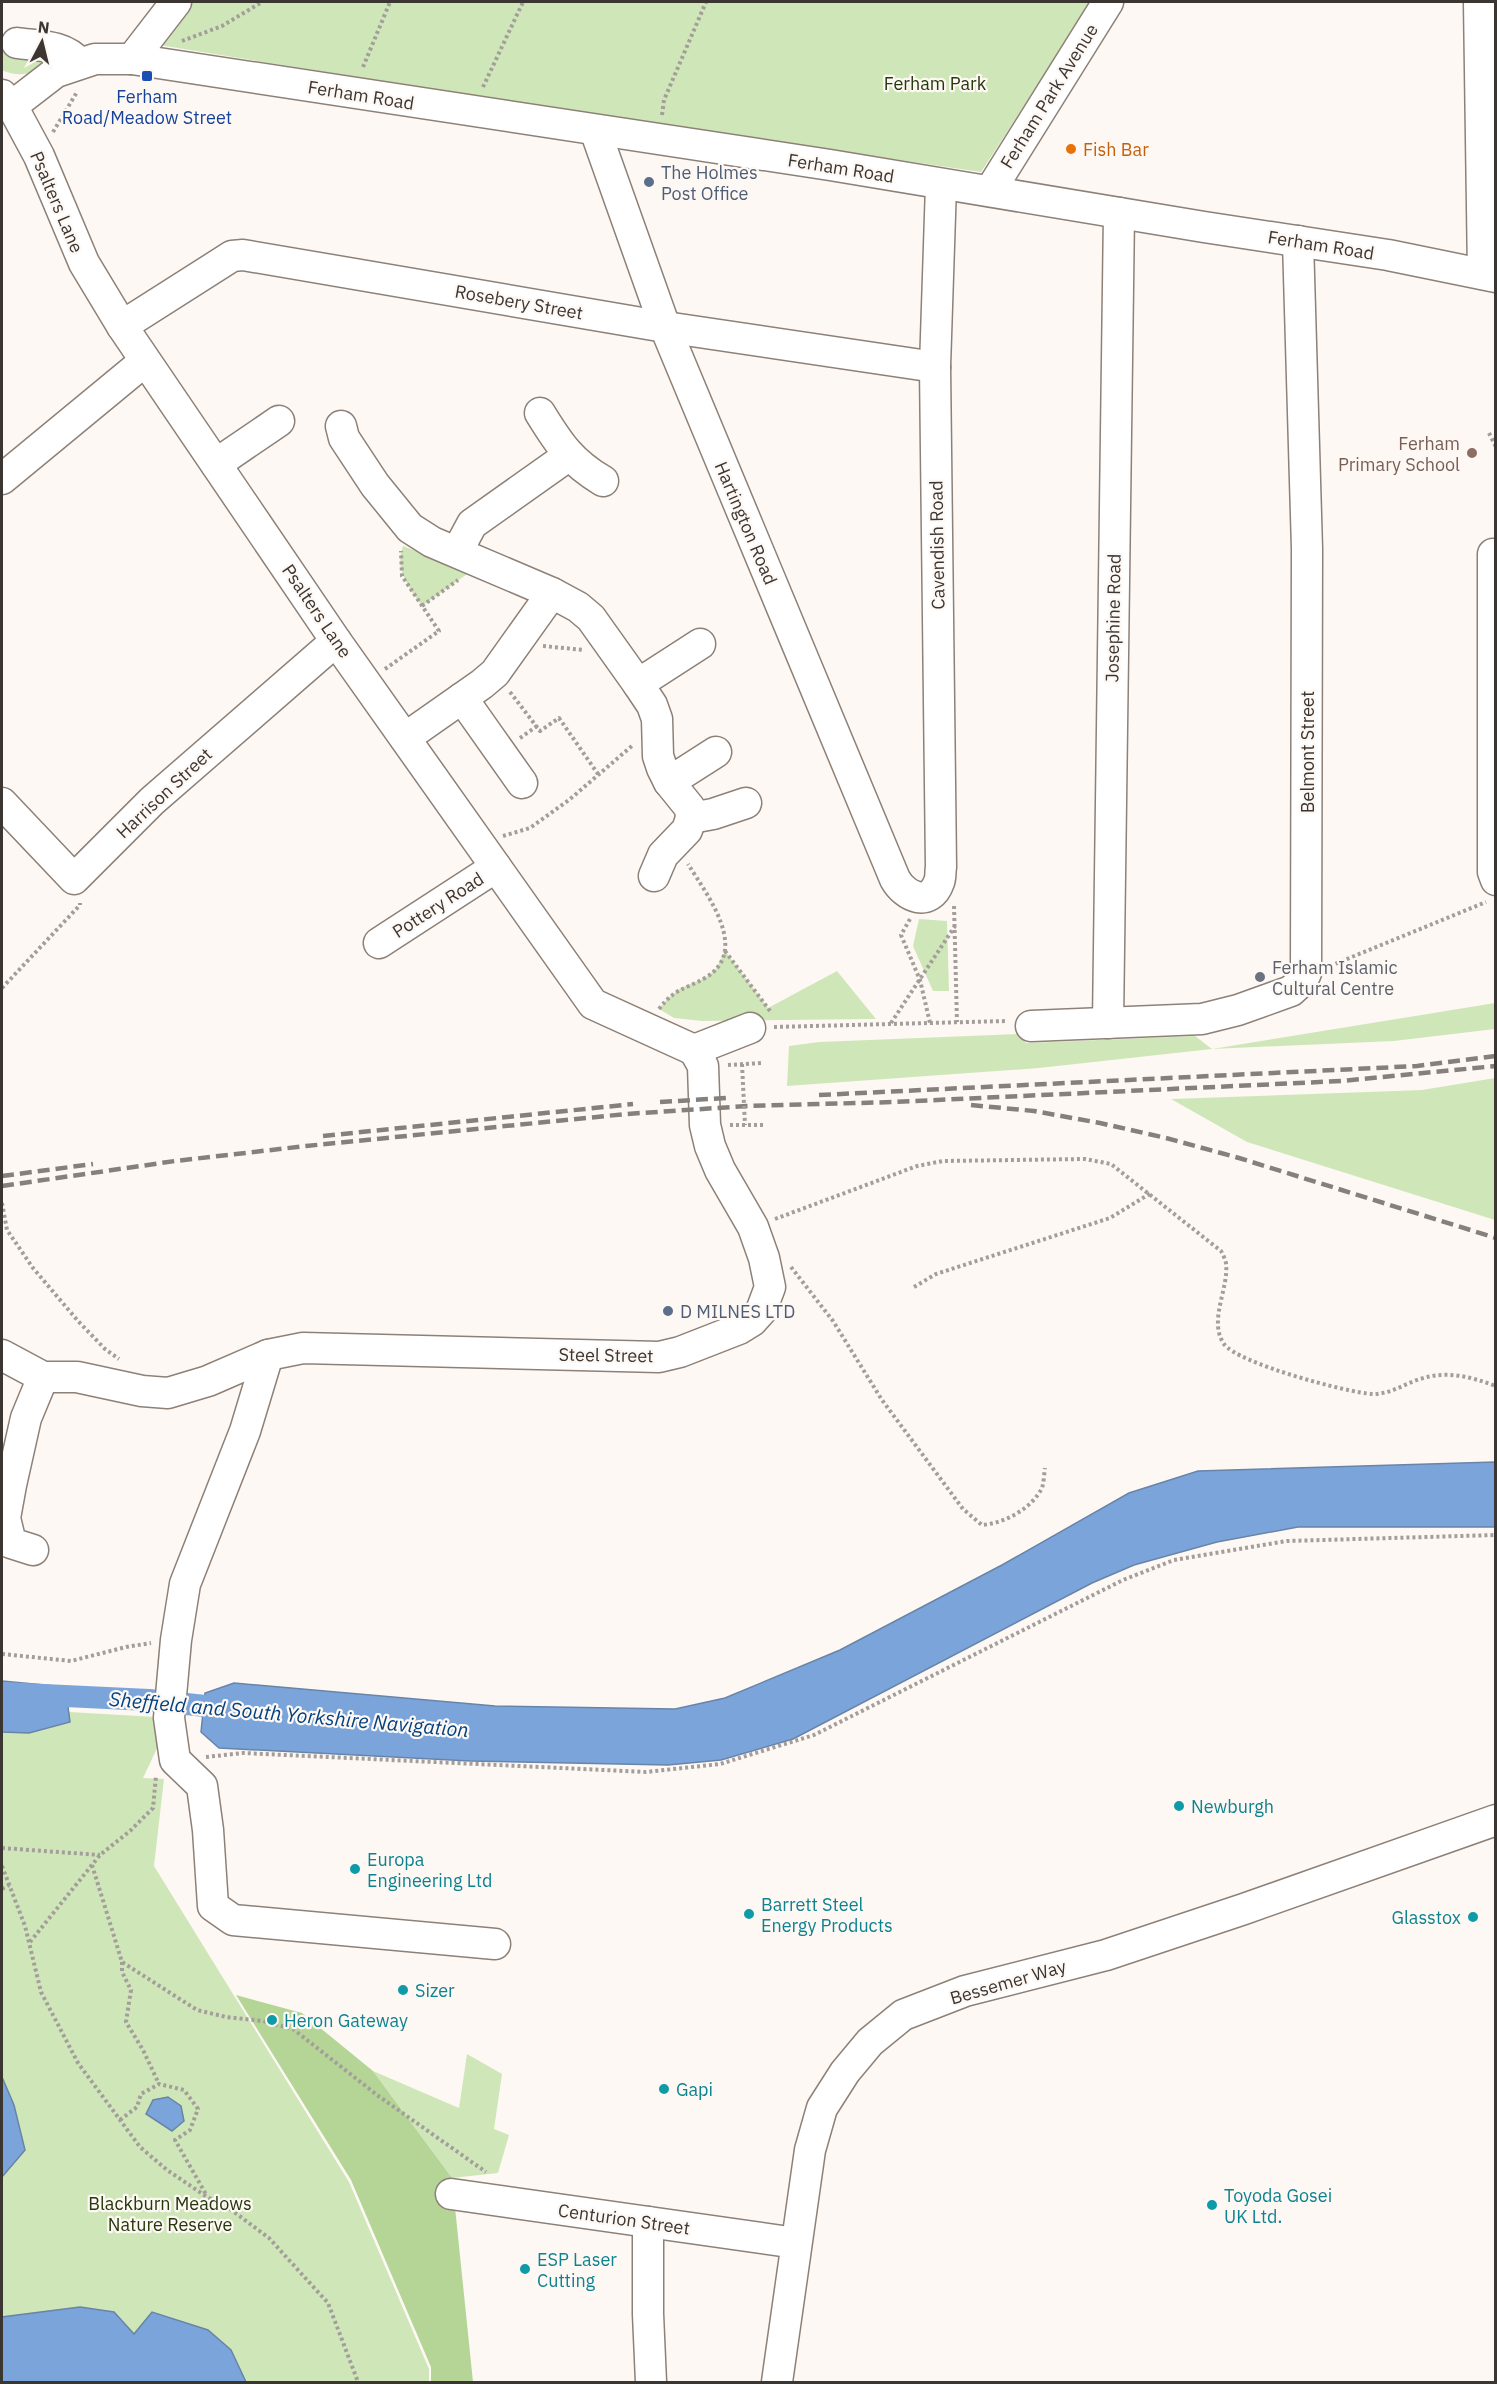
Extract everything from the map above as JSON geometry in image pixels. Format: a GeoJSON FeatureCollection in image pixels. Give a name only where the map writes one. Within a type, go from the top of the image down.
{"type":"FeatureCollection","features":[{"type":"Feature","properties":{"kind":"street"},"geometry":{"type":"LineString","coordinates":[[132,60],[176,2]]}},
{"type":"Feature","properties":{"kind":"street","name":"Ferham Park Avenue"},"geometry":{"type":"LineString","coordinates":[[990,191],[1108,2]]}},
{"type":"Feature","properties":{"kind":"street"},"geometry":{"type":"LineString","coordinates":[[1479,2],[1489,275]]}},
{"type":"Feature","properties":{"kind":"street","name":"Ferham Road"},"geometry":{"type":"LineString","coordinates":[[17,43],[55,48],[90,61]]}},
{"type":"Feature","properties":{"kind":"street","name":"Ferham Road"},"geometry":{"type":"LineString","coordinates":[[7,101],[56,72],[90,61],[132,60],[830,165],[1388,255],[1489,275]]}},
{"type":"Feature","properties":{"kind":"street","name":"Psalters Lane"},"geometry":{"type":"LineString","coordinates":[[7,101],[39,156],[84,263],[122,326],[336,641],[593,1004],[650,1028],[699,1058]]}},
{"type":"Feature","properties":{"kind":"street","name":"Hartington Road"},"geometry":{"type":"LineString","coordinates":[[595,130],[665,327],[895,879],[901,890],[910,896],[931,890]]}},
{"type":"Feature","properties":{"kind":"street","name":"Cavendish Road"},"geometry":{"type":"LineString","coordinates":[[931,890],[935,367],[941,184]]}},
{"type":"Feature","properties":{"kind":"street","name":"Josephine Road"},"geometry":{"type":"LineString","coordinates":[[1108,1023],[1119,213]]}},
{"type":"Feature","properties":{"kind":"street","name":"Belmont Street"},"geometry":{"type":"LineString","coordinates":[[1298,241],[1307,549],[1306,973]]}},
{"type":"Feature","properties":{"kind":"street","name":"Rosebery Street"},"geometry":{"type":"LineString","coordinates":[[122,326],[232,256],[243,255],[665,327],[935,367]]}},
{"type":"Feature","properties":{"kind":"street"},"geometry":{"type":"LineString","coordinates":[[2,479],[145,361]]}},
{"type":"Feature","properties":{"kind":"street"},"geometry":{"type":"LineString","coordinates":[[540,413],[568,456],[583,470],[603,482]]}},
{"type":"Feature","properties":{"kind":"street"},"geometry":{"type":"LineString","coordinates":[[216,464],[279,421]]}},
{"type":"Feature","properties":{"kind":"street"},"geometry":{"type":"LineString","coordinates":[[341,426],[344,438],[375,485],[410,528],[432,542],[552,593],[578,607],[591,618],[613,648],[652,705],[657,719],[658,756],[669,782],[690,808],[691,818],[687,830],[663,855],[654,876]]}},
{"type":"Feature","properties":{"kind":"street"},"geometry":{"type":"LineString","coordinates":[[469,557],[472,524],[568,456]]}},
{"type":"Feature","properties":{"kind":"street"},"geometry":{"type":"LineString","coordinates":[[1493,554],[1493,872],[1496,880]]}},
{"type":"Feature","properties":{"kind":"street"},"geometry":{"type":"LineString","coordinates":[[405,738],[495,673],[552,593]]}},
{"type":"Feature","properties":{"kind":"street","name":"Harrison Street"},"geometry":{"type":"LineString","coordinates":[[74,879],[152,801],[336,641]]}},
{"type":"Feature","properties":{"kind":"street"},"geometry":{"type":"LineString","coordinates":[[638,684],[700,644]]}},
{"type":"Feature","properties":{"kind":"street"},"geometry":{"type":"LineString","coordinates":[[462,698],[522,783]]}},
{"type":"Feature","properties":{"kind":"street"},"geometry":{"type":"LineString","coordinates":[[669,782],[716,752]]}},
{"type":"Feature","properties":{"kind":"street"},"geometry":{"type":"LineString","coordinates":[[2,802],[74,879]]}},
{"type":"Feature","properties":{"kind":"street"},"geometry":{"type":"LineString","coordinates":[[691,818],[713,814],[746,803]]}},
{"type":"Feature","properties":{"kind":"street","name":"Pottery Road"},"geometry":{"type":"LineString","coordinates":[[379,943],[496,867]]}},
{"type":"Feature","properties":{"kind":"street"},"geometry":{"type":"LineString","coordinates":[[1030,1026],[1202,1019],[1291,992],[1302,981],[1306,973]]}},
{"type":"Feature","properties":{"kind":"street"},"geometry":{"type":"LineString","coordinates":[[699,1058],[766,1020]]}},
{"type":"Feature","properties":{"kind":"street","name":"Steel Street"},"geometry":{"type":"LineString","coordinates":[[43,1377],[77,1377],[142,1391],[168,1393],[192,1387],[268,1355],[303,1348],[659,1357],[680,1352],[739,1329],[752,1321],[761,1311],[770,1287],[764,1258],[753,1227],[720,1170],[710,1146],[705,1125],[699,1058]]}},
{"type":"Feature","properties":{"kind":"street"},"geometry":{"type":"LineString","coordinates":[[268,1355],[245,1431],[185,1584],[172,1688],[170,1718],[176,1760],[202,1786],[208,1830],[213,1906],[233,1920],[495,1944]]}},
{"type":"Feature","properties":{"kind":"street"},"geometry":{"type":"LineString","coordinates":[[2,1356],[43,1377],[26,1418],[5,1518],[11,1543],[33,1550]]}},
{"type":"Feature","properties":{"kind":"street","name":"Bessemer Way"},"geometry":{"type":"LineString","coordinates":[[777,2382],[810,2150],[822,2108],[845,2072],[870,2042],[903,2015],[965,1991],[1106,1955],[1496,1820]]}},
{"type":"Feature","properties":{"kind":"street","name":"Centurion Street"},"geometry":{"type":"LineString","coordinates":[[451,2194],[796,2243]]}},
{"type":"Feature","properties":{"kind":"street"},"geometry":{"type":"LineString","coordinates":[[648,2222],[651,2382]]}},
{"type":"Feature","properties":{"kind":"path"},"geometry":{"type":"LineString","coordinates":[[181,41],[222,26],[262,2]]}},
{"type":"Feature","properties":{"kind":"path"},"geometry":{"type":"LineString","coordinates":[[363,67],[390,2]]}},
{"type":"Feature","properties":{"kind":"path"},"geometry":{"type":"LineString","coordinates":[[483,87],[523,2]]}},
{"type":"Feature","properties":{"kind":"path"},"geometry":{"type":"LineString","coordinates":[[658,140],[664,100],[706,2]]}},
{"type":"Feature","properties":{"kind":"path"},"geometry":{"type":"LineString","coordinates":[[39,156],[75,94],[90,61]]}},
{"type":"Feature","properties":{"kind":"path"},"geometry":{"type":"LineString","coordinates":[[1489,433],[1496,447]]}},
{"type":"Feature","properties":{"kind":"path"},"geometry":{"type":"LineString","coordinates":[[366,683],[439,631],[402,576],[399,555],[410,528]]}},
{"type":"Feature","properties":{"kind":"path"},"geometry":{"type":"LineString","coordinates":[[422,606],[469,557]]}},
{"type":"Feature","properties":{"kind":"path"},"geometry":{"type":"LineString","coordinates":[[520,639],[542,646],[594,650],[613,648]]}},
{"type":"Feature","properties":{"kind":"path"},"geometry":{"type":"LineString","coordinates":[[495,673],[540,731],[559,718],[598,774]]}},
{"type":"Feature","properties":{"kind":"path"},"geometry":{"type":"LineString","coordinates":[[479,842],[530,828],[569,800],[633,746],[656,733]]}},
{"type":"Feature","properties":{"kind":"path"},"geometry":{"type":"LineString","coordinates":[[650,1028],[659,1009],[668,998],[681,988],[705,978],[716,969],[726,951],[727,942],[715,908],[675,843]]}},
{"type":"Feature","properties":{"kind":"path"},"geometry":{"type":"LineString","coordinates":[[2,988],[80,905],[74,879]]}},
{"type":"Feature","properties":{"kind":"path"},"geometry":{"type":"LineString","coordinates":[[930,1023],[920,980],[902,935],[931,890],[954,894],[957,1022]]}},
{"type":"Feature","properties":{"kind":"path"},"geometry":{"type":"LineString","coordinates":[[1306,973],[1323,969],[1496,898]]}},
{"type":"Feature","properties":{"kind":"path"},"geometry":{"type":"LineString","coordinates":[[891,1024],[955,926]]}},
{"type":"Feature","properties":{"kind":"path"},"geometry":{"type":"LineString","coordinates":[[726,951],[766,1020],[780,1027],[1014,1020],[1030,1026]]}},
{"type":"Feature","properties":{"kind":"path"},"geometry":{"type":"LineString","coordinates":[[766,1020],[780,1027]]}},
{"type":"Feature","properties":{"kind":"path"},"geometry":{"type":"LineString","coordinates":[[699,1058],[742,1064],[762,1063]]}},
{"type":"Feature","properties":{"kind":"path"},"geometry":{"type":"LineString","coordinates":[[742,1064],[745,1125]]}},
{"type":"Feature","properties":{"kind":"path"},"geometry":{"type":"LineString","coordinates":[[705,1125],[766,1125]]}},
{"type":"Feature","properties":{"kind":"path"},"geometry":{"type":"LineString","coordinates":[[753,1227],[907,1170],[943,1161],[1085,1159],[1111,1164],[1221,1251],[1226,1264],[1217,1329],[1224,1344],[1238,1355],[1297,1378],[1372,1394],[1391,1391],[1421,1378],[1445,1373],[1472,1377],[1496,1386]]}},
{"type":"Feature","properties":{"kind":"path"},"geometry":{"type":"LineString","coordinates":[[914,1287],[936,1274],[1110,1218],[1150,1193]]}},
{"type":"Feature","properties":{"kind":"path"},"geometry":{"type":"LineString","coordinates":[[2,1203],[7,1230],[33,1268],[78,1322],[105,1349],[121,1360]]}},
{"type":"Feature","properties":{"kind":"path"},"geometry":{"type":"LineString","coordinates":[[784,1260],[800,1275],[833,1321],[882,1400],[956,1500],[982,1525],[999,1524],[1030,1503],[1043,1486],[1045,1468]]}},
{"type":"Feature","properties":{"kind":"path"},"geometry":{"type":"LineString","coordinates":[[30,1942],[100,1855],[130,1831],[153,1808],[156,1765],[176,1760],[243,1753],[646,1772],[720,1764],[814,1736],[1123,1580],[1174,1560],[1287,1541],[1496,1535]]}},
{"type":"Feature","properties":{"kind":"path"},"geometry":{"type":"LineString","coordinates":[[2,1654],[71,1661],[126,1647],[177,1640]]}},
{"type":"Feature","properties":{"kind":"path"},"geometry":{"type":"LineString","coordinates":[[2,1848],[100,1855]]}},
{"type":"Feature","properties":{"kind":"path"},"geometry":{"type":"LineString","coordinates":[[92,1865],[122,1962],[122,1972],[131,1990],[126,2022],[143,2050],[159,2084]]}},
{"type":"Feature","properties":{"kind":"path"},"geometry":{"type":"LineString","coordinates":[[2,1866],[30,1942],[41,1992],[78,2063],[140,2147],[167,2170],[207,2197],[226,2206],[269,2238],[327,2303],[358,2382]]}},
{"type":"Feature","properties":{"kind":"path"},"geometry":{"type":"LineString","coordinates":[[2,1889],[9,1885]]}},
{"type":"Feature","properties":{"kind":"path"},"geometry":{"type":"LineString","coordinates":[[122,1962],[198,2010],[226,2017],[263,2021],[293,2029],[377,2095],[493,2177],[501,2201]]}},
{"type":"Feature","properties":{"kind":"path"},"geometry":{"type":"LineString","coordinates":[[120,2120],[137,2107],[141,2094],[159,2084],[184,2090],[198,2109],[190,2130],[175,2140],[207,2197]]}},
{"type":"Feature","properties":{"kind":"green space","name":"Ferham Park"},"geometry":{"type":"Polygon","coordinates":[[[192,2],[1092,2],[981,172],[559,110],[159,45],[192,2]]]}},
{"type":"Feature","properties":{"kind":"green space"},"geometry":{"type":"Polygon","coordinates":[[[2,51],[54,62],[28,73],[9,73],[2,70],[2,51]]]}},
{"type":"Feature","properties":{"kind":"green space"},"geometry":{"type":"Polygon","coordinates":[[[403,546],[470,572],[422,606],[404,578],[400,563],[403,546]]]}},
{"type":"Feature","properties":{"kind":"green space"},"geometry":{"type":"Polygon","coordinates":[[[919,919],[947,921],[949,991],[933,991],[913,946],[919,919]]]}},
{"type":"Feature","properties":{"kind":"green space"},"geometry":{"type":"Polygon","coordinates":[[[725,951],[768,1008],[837,971],[876,1019],[702,1021],[674,1018],[659,1009],[681,988],[705,978],[716,969],[725,951]]]}},
{"type":"Feature","properties":{"kind":"green space"},"geometry":{"type":"Polygon","coordinates":[[[1495,1003],[1495,1029],[1394,1041],[1212,1049],[1495,1003]]]}},
{"type":"Feature","properties":{"kind":"green space"},"geometry":{"type":"Polygon","coordinates":[[[1019,1034],[1026,1043],[1195,1036],[1212,1049],[1039,1068],[787,1086],[789,1046],[819,1042],[1019,1034]]]}},
{"type":"Feature","properties":{"kind":"green space"},"geometry":{"type":"Polygon","coordinates":[[[1495,1078],[1495,1220],[1247,1142],[1171,1099],[1422,1090],[1495,1078]]]}},
{"type":"Feature","properties":{"kind":"green space","name":"Blackburn Meadows Nature Reserve"},"geometry":{"type":"Polygon","coordinates":[[[69,1712],[156,1717],[160,1742],[143,1778],[164,1779],[154,1866],[349,2182],[429,2369],[429,2382],[2,2382],[2,1732],[29,1733],[69,1722],[69,1712]]]}},
{"type":"Feature","properties":{"kind":"green space"},"geometry":{"type":"Polygon","coordinates":[[[236,1995],[302,2013],[373,2071],[452,2178],[473,2382],[431,2382],[431,2367],[351,2180],[236,1995]]]}},
{"type":"Feature","properties":{"kind":"green space"},"geometry":{"type":"Polygon","coordinates":[[[467,2054],[502,2074],[494,2129],[509,2135],[498,2173],[452,2178],[373,2071],[459,2108],[467,2054]]]}},
{"type":"Feature","properties":{"kind":"water"},"geometry":{"type":"Polygon","coordinates":[[[1495,1462],[1495,1527],[1298,1527],[1217,1542],[1134,1565],[1092,1583],[793,1739],[721,1760],[668,1765],[470,1761],[219,1748],[201,1732],[205,1693],[234,1683],[495,1706],[675,1709],[725,1698],[840,1650],[1002,1565],[1129,1493],[1198,1471],[1495,1462]]]}},
{"type":"Feature","properties":{"kind":"water"},"geometry":{"type":"Polygon","coordinates":[[[2,1681],[55,1686],[67,1699],[70,1722],[29,1733],[2,1732],[2,1681]]]}},
{"type":"Feature","properties":{"kind":"water"},"geometry":{"type":"Polygon","coordinates":[[[2,2077],[14,2105],[25,2150],[2,2177],[2,2077]]]}},
{"type":"Feature","properties":{"kind":"water"},"geometry":{"type":"Polygon","coordinates":[[[168,2097],[181,2106],[184,2121],[172,2131],[146,2114],[153,2100],[168,2097]]]}},
{"type":"Feature","properties":{"kind":"water"},"geometry":{"type":"Polygon","coordinates":[[[80,2307],[114,2312],[134,2334],[152,2312],[208,2330],[231,2350],[246,2382],[2,2382],[2,2317],[80,2307]]]}},
{"type":"Feature","properties":{"kind":"waterway","name":"Sheffield and South Yorkshire Navigation"},"geometry":{"type":"LineString","coordinates":[[2,1693],[149,1700],[233,1709]]}},
{"type":"Feature","properties":{"kind":"railway"},"geometry":{"type":"LineString","coordinates":[[819,1095],[1417,1066],[1496,1056]]}},
{"type":"Feature","properties":{"kind":"railway"},"geometry":{"type":"LineString","coordinates":[[2,1186],[175,1161],[626,1114],[747,1106],[894,1102],[1341,1081],[1496,1066]]}},
{"type":"Feature","properties":{"kind":"railway"},"geometry":{"type":"LineString","coordinates":[[660,1102],[726,1098]]}},
{"type":"Feature","properties":{"kind":"railway"},"geometry":{"type":"LineString","coordinates":[[323,1136],[633,1104]]}},
{"type":"Feature","properties":{"kind":"railway"},"geometry":{"type":"LineString","coordinates":[[971,1105],[1034,1111],[1166,1138],[1239,1158],[1496,1238]]}},
{"type":"Feature","properties":{"kind":"railway"},"geometry":{"type":"LineString","coordinates":[[2,1176],[93,1164]]}},
{"type":"Feature","properties":{"kind":"place","name":"Ferham Road/Meadow Street"},"geometry":{"type":"Point","coordinates":[147,76]}},
{"type":"Feature","properties":{"kind":"place","name":"Fish Bar"},"geometry":{"type":"Point","coordinates":[1071,149]}},
{"type":"Feature","properties":{"kind":"place","name":"The Holmes Post Office"},"geometry":{"type":"Point","coordinates":[649,182]}},
{"type":"Feature","properties":{"kind":"place","name":"Ferham Primary School"},"geometry":{"type":"Point","coordinates":[1472,453]}},
{"type":"Feature","properties":{"kind":"place","name":"Ferham Islamic Cultural Centre"},"geometry":{"type":"Point","coordinates":[1260,977]}},
{"type":"Feature","properties":{"kind":"place","name":"D MILNES LTD"},"geometry":{"type":"Point","coordinates":[668,1311]}},
{"type":"Feature","properties":{"kind":"place","name":"Newburgh"},"geometry":{"type":"Point","coordinates":[1179,1806]}},
{"type":"Feature","properties":{"kind":"place","name":"Europa Engineering Ltd"},"geometry":{"type":"Point","coordinates":[355,1869]}},
{"type":"Feature","properties":{"kind":"place","name":"Barrett Steel Energy Products"},"geometry":{"type":"Point","coordinates":[749,1914]}},
{"type":"Feature","properties":{"kind":"place","name":"Glasstox"},"geometry":{"type":"Point","coordinates":[1473,1917]}},
{"type":"Feature","properties":{"kind":"place","name":"Sizer"},"geometry":{"type":"Point","coordinates":[403,1990]}},
{"type":"Feature","properties":{"kind":"place","name":"Heron Gateway"},"geometry":{"type":"Point","coordinates":[272,2020]}},
{"type":"Feature","properties":{"kind":"place","name":"Gapi"},"geometry":{"type":"Point","coordinates":[664,2089]}},
{"type":"Feature","properties":{"kind":"place","name":"Toyoda Gosei UK Ltd."},"geometry":{"type":"Point","coordinates":[1212,2205]}},
{"type":"Feature","properties":{"kind":"place","name":"ESP Laser Cutting"},"geometry":{"type":"Point","coordinates":[525,2269]}}]}
